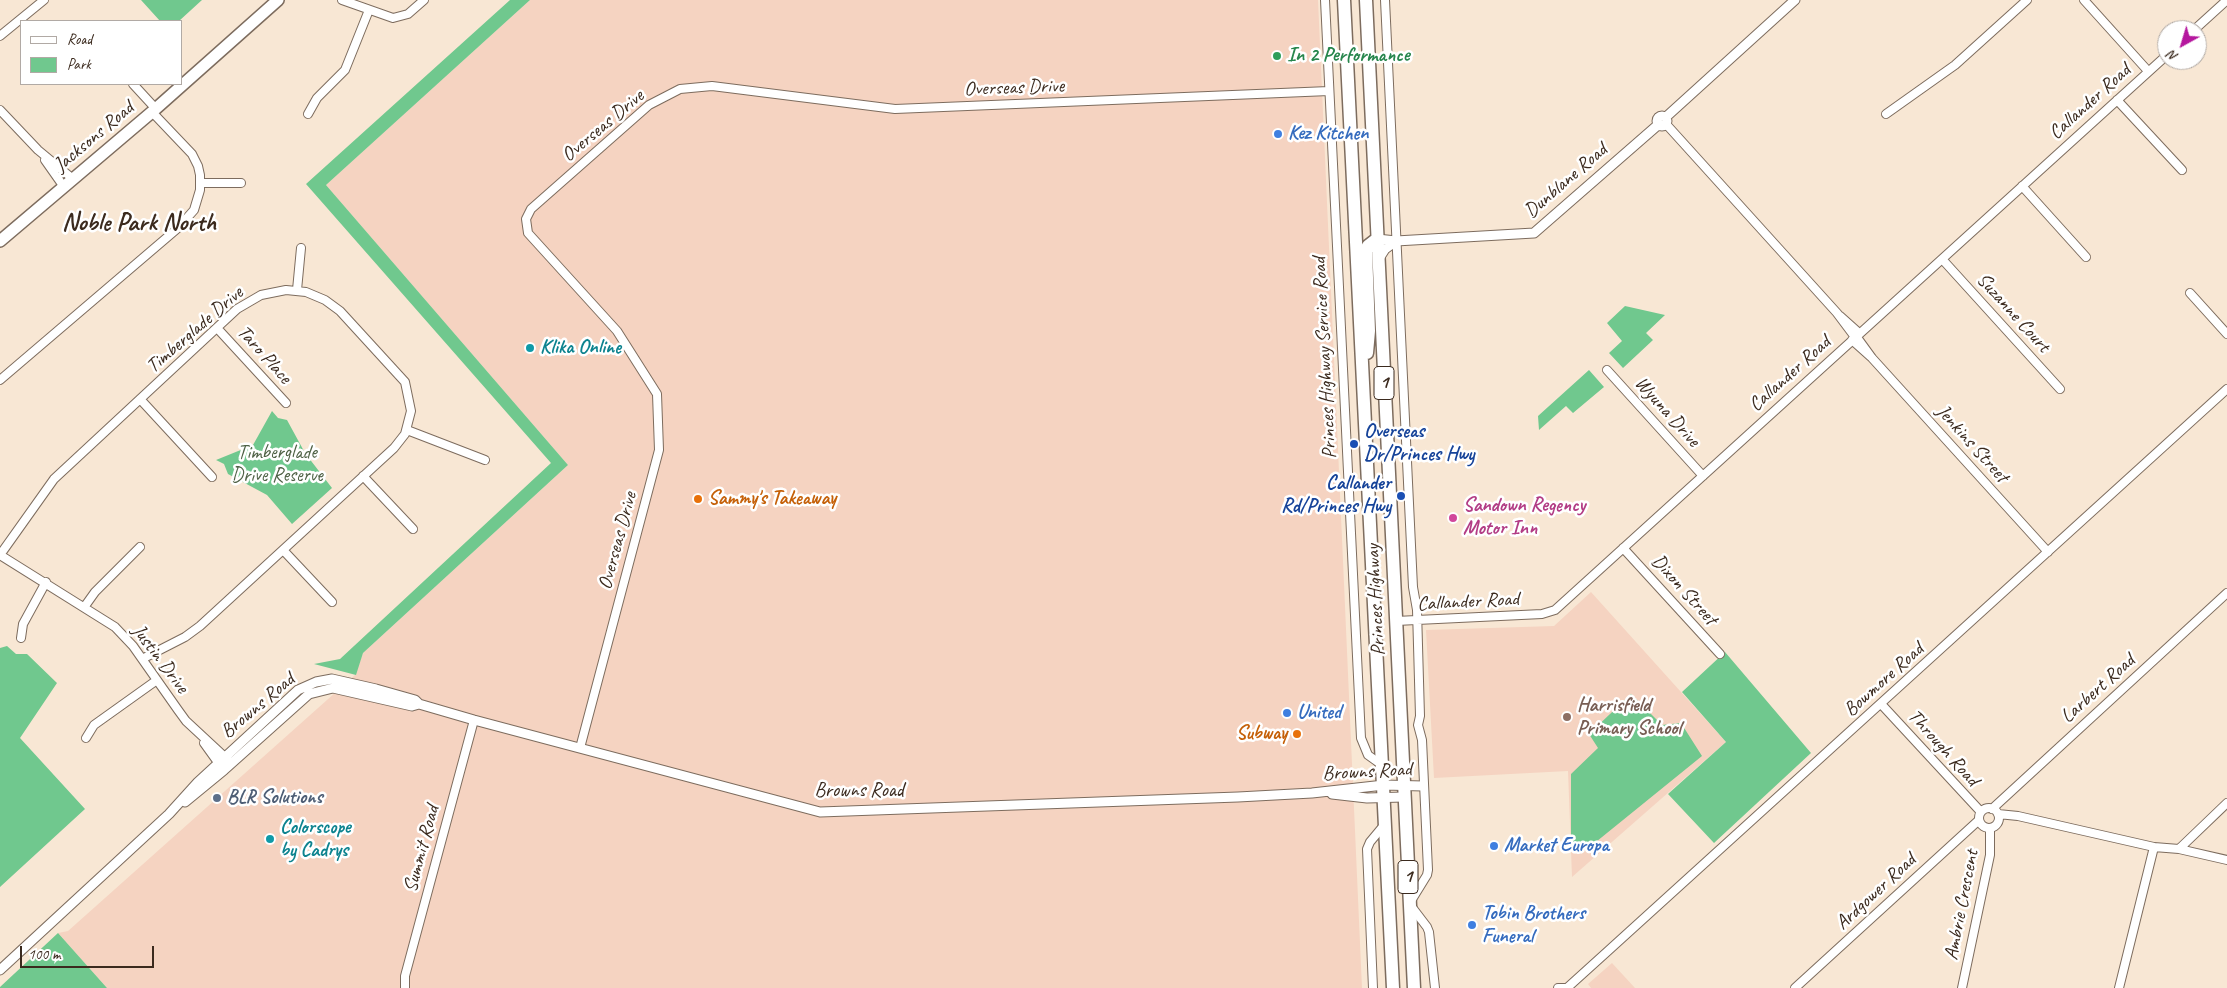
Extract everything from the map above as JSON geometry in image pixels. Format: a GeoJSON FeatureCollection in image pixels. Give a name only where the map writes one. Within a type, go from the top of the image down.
{"type":"FeatureCollection","features":[{"type":"Feature","properties":{"kind":"highway","name":"Princes Highway"},"geometry":{"type":"LineString","coordinates":[[1344,0],[1393,988]]}},
{"type":"Feature","properties":{"kind":"highway","name":"Princes Highway"},"geometry":{"type":"LineString","coordinates":[[1366,0],[1414,988]]}},
{"type":"Feature","properties":{"kind":"highway"},"geometry":{"type":"LineString","coordinates":[[1362,380],[1369,331],[1366,251],[1368,246],[1377,239]]}},
{"type":"Feature","properties":{"kind":"highway"},"geometry":{"type":"LineString","coordinates":[[1391,967],[1412,966]]}},
{"type":"Feature","properties":{"kind":"main road","name":"Jacksons Road"},"geometry":{"type":"LineString","coordinates":[[0,241],[154,110],[278,0]]}},
{"type":"Feature","properties":{"kind":"street"},"geometry":{"type":"LineString","coordinates":[[0,36],[44,0]]}},
{"type":"Feature","properties":{"kind":"street"},"geometry":{"type":"LineString","coordinates":[[342,0],[398,18],[413,10],[424,0]]}},
{"type":"Feature","properties":{"kind":"street","name":"Princes Highway Service Road"},"geometry":{"type":"LineString","coordinates":[[1324,0],[1361,738],[1368,755],[1382,765]]}},
{"type":"Feature","properties":{"kind":"street"},"geometry":{"type":"LineString","coordinates":[[1385,0],[1417,620],[1420,716],[1418,726],[1422,740],[1428,870],[1424,881],[1409,904],[1429,932],[1435,988]]}},
{"type":"Feature","properties":{"kind":"street","name":"Dunblane Road"},"geometry":{"type":"LineString","coordinates":[[1377,239],[1396,241],[1534,233],[1664,122],[1795,0]]}},
{"type":"Feature","properties":{"kind":"street"},"geometry":{"type":"LineString","coordinates":[[1886,114],[1955,65],[2027,0]]}},
{"type":"Feature","properties":{"kind":"street"},"geometry":{"type":"LineString","coordinates":[[2084,0],[2148,71]]}},
{"type":"Feature","properties":{"kind":"street"},"geometry":{"type":"LineString","coordinates":[[2205,20],[2227,0]]}},
{"type":"Feature","properties":{"kind":"street"},"geometry":{"type":"LineString","coordinates":[[308,114],[317,98],[346,70],[369,10]]}},
{"type":"Feature","properties":{"kind":"street","name":"Callander Road"},"geometry":{"type":"LineString","coordinates":[[1396,621],[1550,613],[1624,548],[2157,63]]}},
{"type":"Feature","properties":{"kind":"street"},"geometry":{"type":"LineString","coordinates":[[0,380],[189,217],[198,203],[201,184],[198,166],[192,154],[134,85]]}},
{"type":"Feature","properties":{"kind":"street","name":"Overseas Drive"},"geometry":{"type":"LineString","coordinates":[[580,748],[659,450],[657,394],[617,331],[528,233],[526,219],[531,209],[650,105],[680,90],[712,86],[895,108],[1329,91]]}},
{"type":"Feature","properties":{"kind":"street"},"geometry":{"type":"LineString","coordinates":[[2117,100],[2182,170]]}},
{"type":"Feature","properties":{"kind":"street"},"geometry":{"type":"LineString","coordinates":[[0,110],[69,183]]}},
{"type":"Feature","properties":{"kind":"street","name":"Jenkins Street"},"geometry":{"type":"LineString","coordinates":[[1664,122],[1837,313],[1872,358],[2048,552]]}},
{"type":"Feature","properties":{"kind":"street"},"geometry":{"type":"LineString","coordinates":[[201,184],[241,183]]}},
{"type":"Feature","properties":{"kind":"street"},"geometry":{"type":"LineString","coordinates":[[2022,186],[2086,257]]}},
{"type":"Feature","properties":{"kind":"street"},"geometry":{"type":"LineString","coordinates":[[1378,260],[1385,249],[1396,241]]}},
{"type":"Feature","properties":{"kind":"street"},"geometry":{"type":"LineString","coordinates":[[297,290],[301,248]]}},
{"type":"Feature","properties":{"kind":"street","name":"Suzanne Court"},"geometry":{"type":"LineString","coordinates":[[1942,259],[2060,389]]}},
{"type":"Feature","properties":{"kind":"street","name":"Timberglade Drive"},"geometry":{"type":"LineString","coordinates":[[0,555],[54,479],[238,309],[261,295],[272,291],[297,290],[320,298],[340,311],[402,377],[408,388],[410,401],[407,430]]}},
{"type":"Feature","properties":{"kind":"street"},"geometry":{"type":"LineString","coordinates":[[2190,293],[2227,334]]}},
{"type":"Feature","properties":{"kind":"street","name":"Taro Place"},"geometry":{"type":"LineString","coordinates":[[218,328],[286,403]]}},
{"type":"Feature","properties":{"kind":"street","name":"Wyuna Drive"},"geometry":{"type":"LineString","coordinates":[[1607,370],[1703,476]]}},
{"type":"Feature","properties":{"kind":"street","name":"Bowmore Road"},"geometry":{"type":"LineString","coordinates":[[1558,988],[1567,988],[1882,705],[2227,389]]}},
{"type":"Feature","properties":{"kind":"street"},"geometry":{"type":"LineString","coordinates":[[140,400],[212,476]]}},
{"type":"Feature","properties":{"kind":"street"},"geometry":{"type":"LineString","coordinates":[[142,659],[194,631],[394,448],[407,430],[484,460]]}},
{"type":"Feature","properties":{"kind":"street"},"geometry":{"type":"LineString","coordinates":[[363,476],[413,529]]}},
{"type":"Feature","properties":{"kind":"street"},"geometry":{"type":"LineString","coordinates":[[85,606],[95,592],[140,547]]}},
{"type":"Feature","properties":{"kind":"street","name":"Dixon Street"},"geometry":{"type":"LineString","coordinates":[[1624,548],[1720,654]]}},
{"type":"Feature","properties":{"kind":"street"},"geometry":{"type":"LineString","coordinates":[[283,550],[332,602]]}},
{"type":"Feature","properties":{"kind":"street","name":"Justin Drive"},"geometry":{"type":"LineString","coordinates":[[0,555],[85,606],[115,627],[142,659],[186,721],[225,764]]}},
{"type":"Feature","properties":{"kind":"street"},"geometry":{"type":"LineString","coordinates":[[21,638],[24,624],[46,582]]}},
{"type":"Feature","properties":{"kind":"street","name":"Larbert Road"},"geometry":{"type":"LineString","coordinates":[[1995,811],[2227,593]]}},
{"type":"Feature","properties":{"kind":"street","name":"Browns Road"},"geometry":{"type":"LineString","coordinates":[[0,970],[169,814],[198,782],[225,764],[298,690],[316,682],[332,679],[415,700],[419,704],[474,720],[756,797],[820,812],[1232,797],[1312,793],[1384,785],[1404,791]]}},
{"type":"Feature","properties":{"kind":"street"},"geometry":{"type":"LineString","coordinates":[[86,738],[94,725],[157,680]]}},
{"type":"Feature","properties":{"kind":"street","name":"Through Road"},"geometry":{"type":"LineString","coordinates":[[1882,705],[1980,816]]}},
{"type":"Feature","properties":{"kind":"street","name":"Summit Road"},"geometry":{"type":"LineString","coordinates":[[405,988],[405,976],[474,720]]}},
{"type":"Feature","properties":{"kind":"street","name":"Browns Road"},"geometry":{"type":"LineString","coordinates":[[1312,793],[1385,798],[1423,786]]}},
{"type":"Feature","properties":{"kind":"street"},"geometry":{"type":"LineString","coordinates":[[2179,849],[2227,803]]}},
{"type":"Feature","properties":{"kind":"street"},"geometry":{"type":"LineString","coordinates":[[1995,811],[1998,823],[1990,828],[1984,827],[1980,816],[1986,809],[2018,816],[2154,847],[2179,849],[2227,860]]}},
{"type":"Feature","properties":{"kind":"street","name":"Ardgower Road"},"geometry":{"type":"LineString","coordinates":[[1795,988],[1980,816]]}},
{"type":"Feature","properties":{"kind":"street"},"geometry":{"type":"LineString","coordinates":[[1373,988],[1367,849],[1370,842],[1385,823]]}},
{"type":"Feature","properties":{"kind":"street","name":"Ambrie Crescent"},"geometry":{"type":"LineString","coordinates":[[1962,988],[1990,855],[1990,828]]}},
{"type":"Feature","properties":{"kind":"street"},"geometry":{"type":"LineString","coordinates":[[2119,988],[2154,847]]}},
{"type":"Feature","properties":{"kind":"shaded area"},"geometry":{"type":"Polygon","coordinates":[[[530,0],[1318,0],[1362,988],[107,988],[58,933],[68,931],[355,675],[363,653],[568,465],[326,185],[530,0]]]}},
{"type":"Feature","properties":{"kind":"shaded area","name":"Harrisfield Primary School"},"geometry":{"type":"Polygon","coordinates":[[[1591,592],[1726,742],[1572,877],[1568,771],[1434,778],[1426,630],[1554,626],[1591,592]]]}},
{"type":"Feature","properties":{"kind":"shaded area"},"geometry":{"type":"Polygon","coordinates":[[[1612,963],[1635,988],[1591,988],[1588,984],[1612,963]]]}},
{"type":"Feature","properties":{"kind":"green space"},"geometry":{"type":"Polygon","coordinates":[[[141,0],[202,0],[180,20],[159,20],[141,0]]]}},
{"type":"Feature","properties":{"kind":"green space"},"geometry":{"type":"Polygon","coordinates":[[[510,0],[530,0],[326,185],[568,465],[363,653],[356,675],[314,664],[340,659],[551,463],[306,184],[510,0]]]}},
{"type":"Feature","properties":{"kind":"green space"},"geometry":{"type":"Polygon","coordinates":[[[1625,306],[1665,315],[1646,333],[1653,340],[1623,368],[1609,353],[1622,341],[1607,323],[1625,306]]]}},
{"type":"Feature","properties":{"kind":"green space"},"geometry":{"type":"Polygon","coordinates":[[[1589,370],[1604,387],[1573,413],[1566,406],[1539,430],[1538,416],[1589,370]]]}},
{"type":"Feature","properties":{"kind":"green space","name":"Timberglade Drive Reserve"},"geometry":{"type":"Polygon","coordinates":[[[272,411],[278,418],[287,420],[305,453],[332,488],[292,524],[267,495],[228,474],[224,464],[216,460],[253,445],[272,411]]]}},
{"type":"Feature","properties":{"kind":"green space"},"geometry":{"type":"Polygon","coordinates":[[[7,646],[16,654],[27,654],[57,683],[20,738],[85,809],[0,887],[0,648],[7,646]]]}},
{"type":"Feature","properties":{"kind":"green space"},"geometry":{"type":"Polygon","coordinates":[[[1725,652],[1811,753],[1714,843],[1668,794],[1726,742],[1682,692],[1725,652]]]}},
{"type":"Feature","properties":{"kind":"green space"},"geometry":{"type":"Polygon","coordinates":[[[1631,694],[1662,725],[1681,723],[1702,756],[1586,850],[1571,847],[1571,774],[1598,748],[1589,734],[1631,694]]]}},
{"type":"Feature","properties":{"kind":"green space"},"geometry":{"type":"Polygon","coordinates":[[[58,933],[107,988],[0,988],[0,987],[58,933]]]}},
{"type":"Feature","properties":{"kind":"place","name":"In 2 Performance"},"geometry":{"type":"Point","coordinates":[1277,56]}},
{"type":"Feature","properties":{"kind":"place","name":"Kez Kitchen"},"geometry":{"type":"Point","coordinates":[1278,134]}},
{"type":"Feature","properties":{"kind":"place","name":"Klika Online"},"geometry":{"type":"Point","coordinates":[530,348]}},
{"type":"Feature","properties":{"kind":"place","name":"Overseas Dr/Princes Hwy"},"geometry":{"type":"Point","coordinates":[1354,444]}},
{"type":"Feature","properties":{"kind":"place","name":"Callander Rd/Princes Hwy"},"geometry":{"type":"Point","coordinates":[1401,496]}},
{"type":"Feature","properties":{"kind":"place","name":"Sammy's Takeaway"},"geometry":{"type":"Point","coordinates":[698,499]}},
{"type":"Feature","properties":{"kind":"place","name":"Sandown Regency Motor Inn"},"geometry":{"type":"Point","coordinates":[1453,518]}},
{"type":"Feature","properties":{"kind":"place","name":"United"},"geometry":{"type":"Point","coordinates":[1287,713]}},
{"type":"Feature","properties":{"kind":"place","name":"Harrisfield Primary School"},"geometry":{"type":"Point","coordinates":[1567,717]}},
{"type":"Feature","properties":{"kind":"place","name":"Subway"},"geometry":{"type":"Point","coordinates":[1297,734]}},
{"type":"Feature","properties":{"kind":"place","name":"BLR Solutions"},"geometry":{"type":"Point","coordinates":[217,798]}},
{"type":"Feature","properties":{"kind":"place","name":"Colorscope by Cadrys"},"geometry":{"type":"Point","coordinates":[270,839]}},
{"type":"Feature","properties":{"kind":"place","name":"Market Europa"},"geometry":{"type":"Point","coordinates":[1494,846]}},
{"type":"Feature","properties":{"kind":"place","name":"Tobin Brothers Funeral"},"geometry":{"type":"Point","coordinates":[1472,925]}},
{"type":"Feature","properties":{"kind":"district","name":"Noble Park North"},"geometry":{"type":"Point","coordinates":[139,223]}}]}
